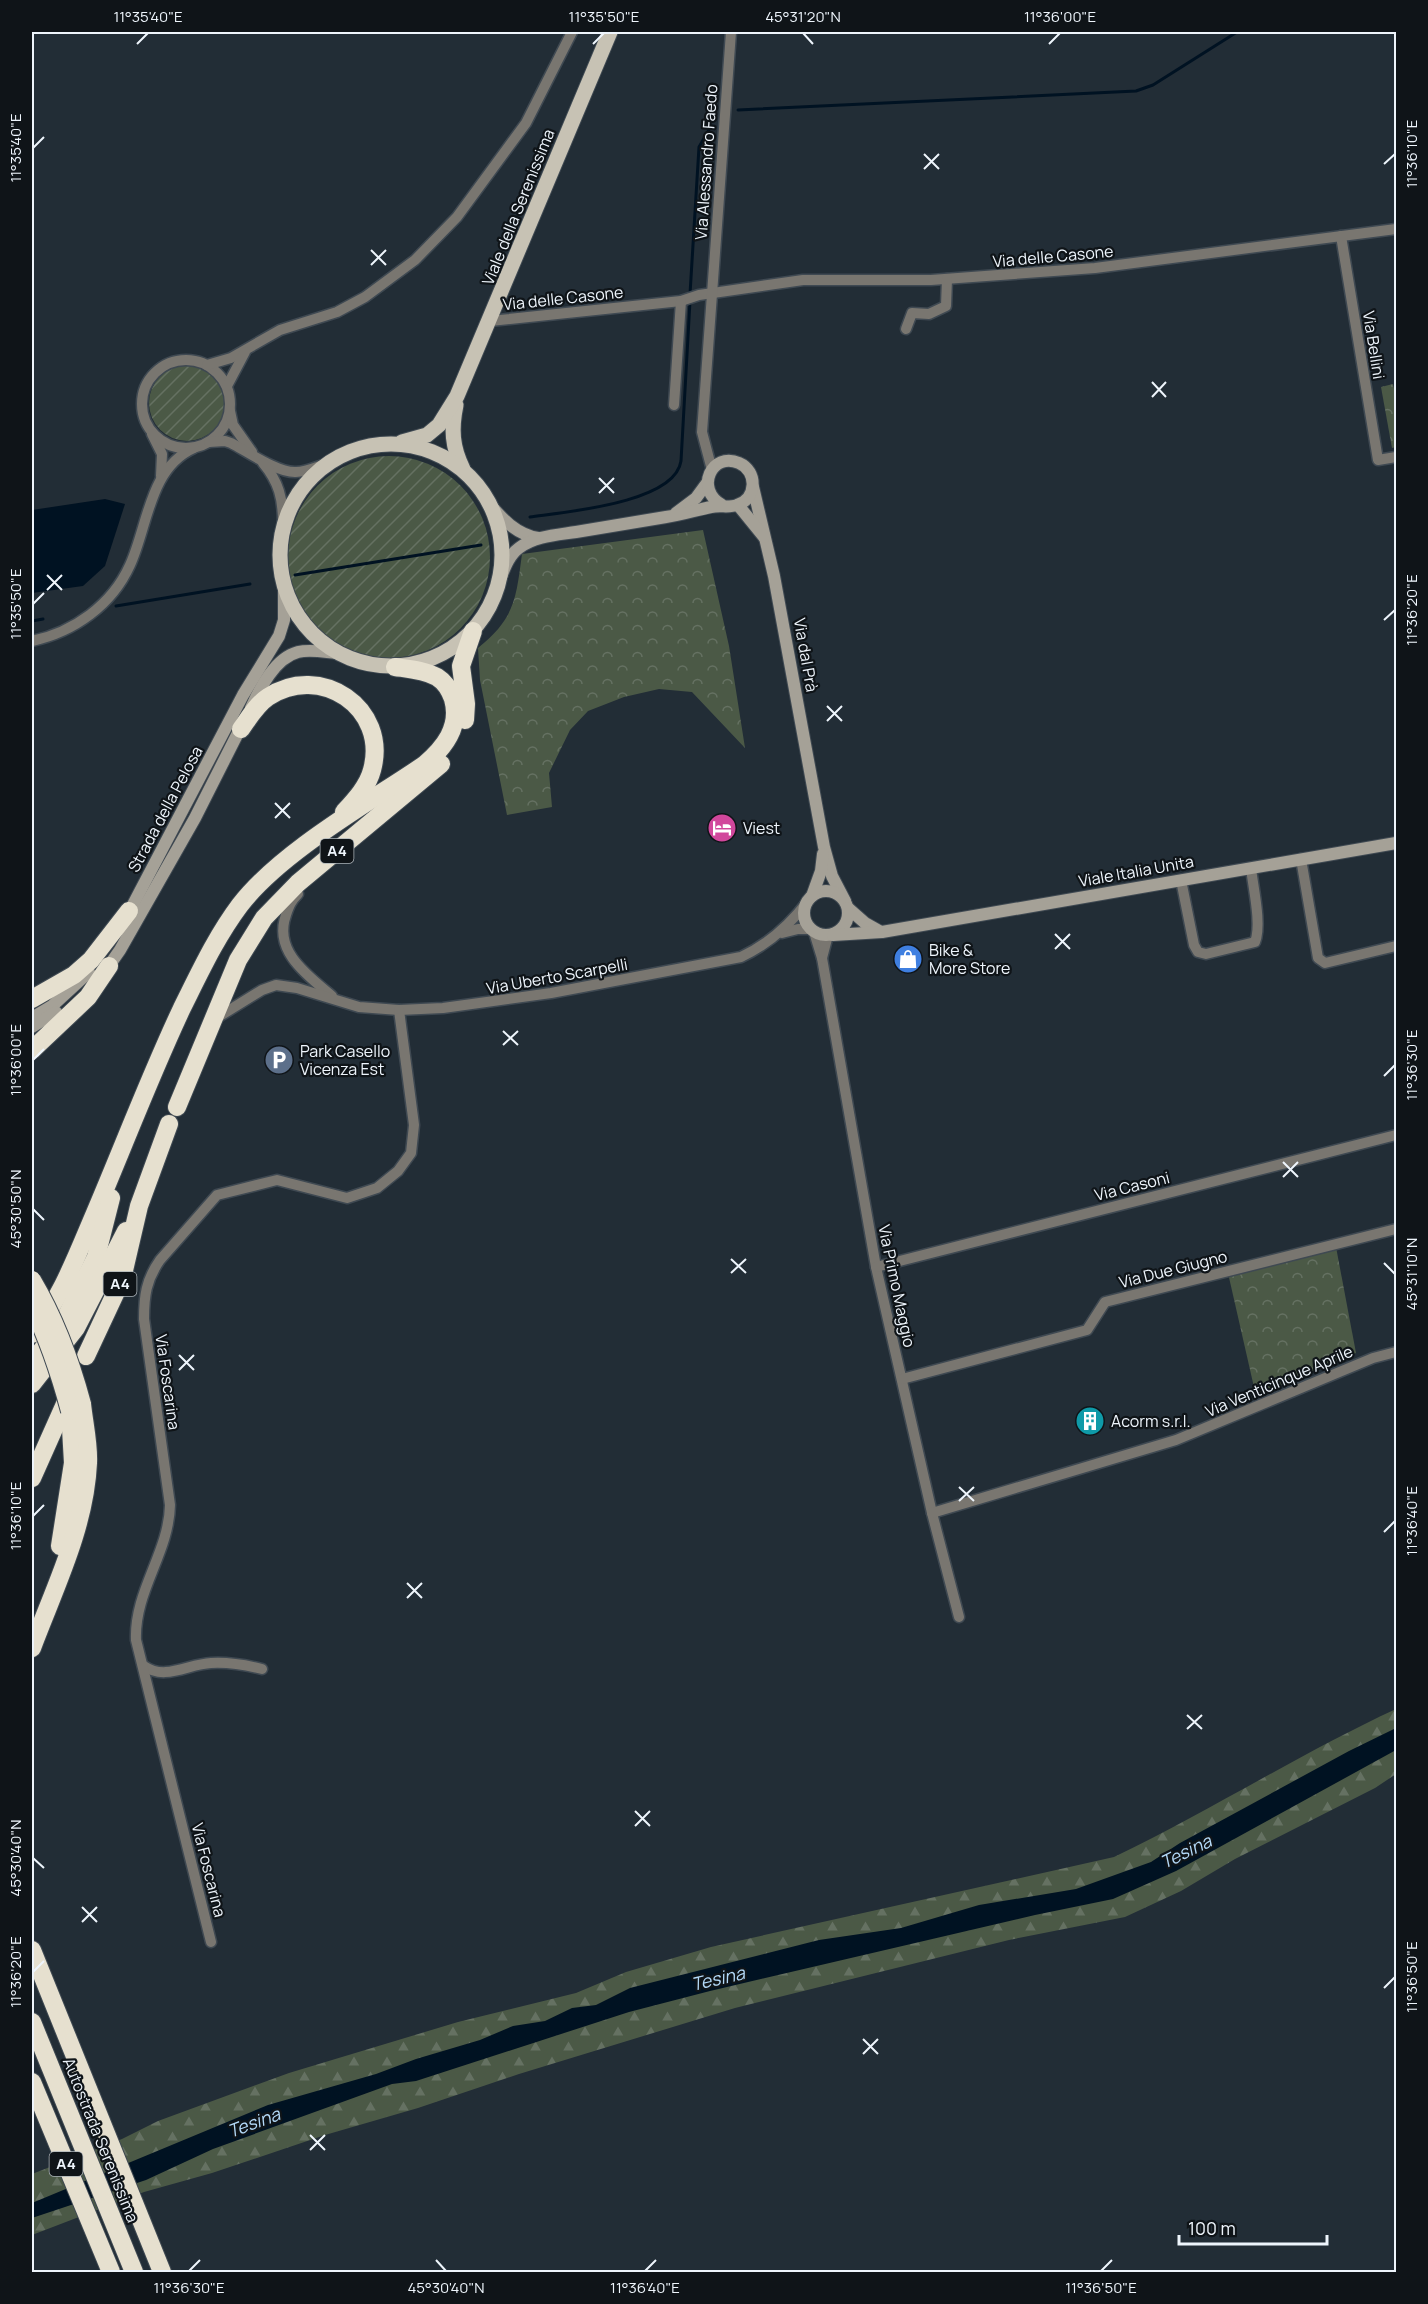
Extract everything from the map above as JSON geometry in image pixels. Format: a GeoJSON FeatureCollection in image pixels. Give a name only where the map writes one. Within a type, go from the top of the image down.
{"type":"FeatureCollection","features":[{"type":"Feature","properties":{"kind":"highway","name":"A4"},"geometry":{"type":"LineString","coordinates":[[177,1107],[212,1020],[245,947],[264,918],[291,888],[430,775],[455,747],[464,726],[465,716],[461,666],[473,631]]}},
{"type":"Feature","properties":{"kind":"highway","name":"A4"},"geometry":{"type":"LineString","coordinates":[[321,834],[424,765],[442,748],[451,732],[455,712],[450,692],[445,684],[428,673],[395,667]]}},
{"type":"Feature","properties":{"kind":"highway"},"geometry":{"type":"LineString","coordinates":[[32,1334],[64,1283],[126,1141],[154,1069],[219,936],[242,903],[268,876],[321,834],[356,798],[370,777],[375,748],[373,732],[366,718],[352,701],[325,687],[303,685],[281,690],[266,698],[241,729]]}},
{"type":"Feature","properties":{"kind":"highway"},"geometry":{"type":"LineString","coordinates":[[32,999],[50,990],[82,967],[129,911]]}},
{"type":"Feature","properties":{"kind":"highway"},"geometry":{"type":"LineString","coordinates":[[32,1050],[88,997],[109,966]]}},
{"type":"Feature","properties":{"kind":"highway","name":"A4"},"geometry":{"type":"LineString","coordinates":[[86,1356],[122,1279],[139,1206],[169,1124]]}},
{"type":"Feature","properties":{"kind":"highway"},"geometry":{"type":"LineString","coordinates":[[32,1363],[64,1321],[96,1257],[126,1141]]}},
{"type":"Feature","properties":{"kind":"highway"},"geometry":{"type":"LineString","coordinates":[[32,1384],[76,1328],[139,1206]]}},
{"type":"Feature","properties":{"kind":"highway"},"geometry":{"type":"LineString","coordinates":[[32,1641],[63,1538],[73,1463],[71,1364],[60,1333],[33,1280]]}},
{"type":"Feature","properties":{"kind":"highway"},"geometry":{"type":"LineString","coordinates":[[32,1306],[47,1335],[72,1406],[88,1461],[84,1504],[73,1541],[32,1648]]}},
{"type":"Feature","properties":{"kind":"highway"},"geometry":{"type":"LineString","coordinates":[[32,1478],[72,1406]]}},
{"type":"Feature","properties":{"kind":"highway"},"geometry":{"type":"LineString","coordinates":[[32,1950],[162,2272]]}},
{"type":"Feature","properties":{"kind":"highway","name":"A4"},"geometry":{"type":"LineString","coordinates":[[32,2012],[51,2070]]}},
{"type":"Feature","properties":{"kind":"highway","name":"Autostrada Serenissima"},"geometry":{"type":"LineString","coordinates":[[32,2022],[134,2272]]}},
{"type":"Feature","properties":{"kind":"highway","name":"A4"},"geometry":{"type":"LineString","coordinates":[[34,2087],[111,2272]]}},
{"type":"Feature","properties":{"kind":"main road","name":"Viale della Serenissima"},"geometry":{"type":"LineString","coordinates":[[399,443],[427,435],[439,425],[457,396],[610,32]]}},
{"type":"Feature","properties":{"kind":"main road","name":"Viale della Serenissima"},"geometry":{"type":"LineString","coordinates":[[457,396],[452,429],[453,441],[455,452],[466,474]]}},
{"type":"Feature","properties":{"kind":"main road"},"geometry":{"type":"LineString","coordinates":[[399,443],[432,451],[466,474],[488,501],[496,518],[502,549],[499,582],[488,611],[473,631],[444,654],[419,663],[395,667],[367,664],[336,653],[305,627],[297,617],[284,590],[279,565],[279,549],[284,523],[294,499],[302,488],[329,463],[346,453],[367,446],[399,443]]}},
{"type":"Feature","properties":{"kind":"street"},"geometry":{"type":"LineString","coordinates":[[32,641],[64,630],[85,619],[105,603],[130,566],[160,479],[162,454],[144,417],[142,404],[149,379],[158,369],[169,363],[188,360],[207,364],[231,358],[280,330],[337,312],[365,297],[415,260],[457,216],[526,123],[572,32]]}},
{"type":"Feature","properties":{"kind":"street","name":"Via Alessandro Faedo"},"geometry":{"type":"LineString","coordinates":[[705,294],[731,32]]}},
{"type":"Feature","properties":{"kind":"street","name":"Via delle Casone"},"geometry":{"type":"LineString","coordinates":[[490,321],[684,299],[803,280],[947,279],[1095,268],[1396,229]]}},
{"type":"Feature","properties":{"kind":"street","name":"Via Bellini"},"geometry":{"type":"LineString","coordinates":[[1341,236],[1378,460],[1396,457]]}},
{"type":"Feature","properties":{"kind":"street"},"geometry":{"type":"LineString","coordinates":[[906,329],[912,313],[929,314],[946,306],[947,279]]}},
{"type":"Feature","properties":{"kind":"street"},"geometry":{"type":"LineString","coordinates":[[705,294],[702,432],[712,470]]}},
{"type":"Feature","properties":{"kind":"street"},"geometry":{"type":"LineString","coordinates":[[674,405],[684,299]]}},
{"type":"Feature","properties":{"kind":"street"},"geometry":{"type":"LineString","coordinates":[[227,386],[237,364],[247,350]]}},
{"type":"Feature","properties":{"kind":"street"},"geometry":{"type":"LineString","coordinates":[[207,364],[219,374],[227,386],[234,425],[241,439],[269,471],[279,489],[283,501],[284,523]]}},
{"type":"Feature","properties":{"kind":"street"},"geometry":{"type":"LineString","coordinates":[[160,479],[170,464],[181,454],[202,445],[222,429],[230,408]]}},
{"type":"Feature","properties":{"kind":"street"},"geometry":{"type":"LineString","coordinates":[[150,428],[159,439],[186,448],[225,441],[272,466],[290,472],[299,472],[329,463]]}},
{"type":"Feature","properties":{"kind":"street"},"geometry":{"type":"LineString","coordinates":[[705,443],[723,462]]}},
{"type":"Feature","properties":{"kind":"street"},"geometry":{"type":"LineString","coordinates":[[499,582],[514,552],[538,538],[670,517],[722,505],[738,506],[748,498],[753,487],[753,479],[745,466],[731,461],[723,462],[712,470],[707,483],[696,498],[670,517]]}},
{"type":"Feature","properties":{"kind":"street"},"geometry":{"type":"LineString","coordinates":[[707,483],[711,496],[722,505]]}},
{"type":"Feature","properties":{"kind":"street","name":"Via dal Prà"},"geometry":{"type":"LineString","coordinates":[[753,487],[767,540],[824,847],[834,882],[846,905]]}},
{"type":"Feature","properties":{"kind":"street"},"geometry":{"type":"LineString","coordinates":[[488,501],[509,525],[526,535],[538,538]]}},
{"type":"Feature","properties":{"kind":"street","name":"Via dal Prà"},"geometry":{"type":"LineString","coordinates":[[738,506],[767,540]]}},
{"type":"Feature","properties":{"kind":"street","name":"Strada della Pelosa"},"geometry":{"type":"LineString","coordinates":[[32,1017],[52,1006],[86,975],[106,951],[243,696],[279,636],[284,620],[284,590]]}},
{"type":"Feature","properties":{"kind":"street","name":"Strada della Pelosa"},"geometry":{"type":"LineString","coordinates":[[32,1027],[55,1014],[109,966],[195,818],[260,688],[274,669],[287,657],[298,652],[336,653]]}},
{"type":"Feature","properties":{"kind":"street","name":"Via Uberto Scarpelli"},"geometry":{"type":"LineString","coordinates":[[337,1000],[307,976],[295,963],[285,948],[284,922],[291,900],[369,825]]}},
{"type":"Feature","properties":{"kind":"street","name":"Viale Italia Unita"},"geometry":{"type":"LineString","coordinates":[[830,935],[882,932],[1396,843]]}},
{"type":"Feature","properties":{"kind":"street","name":"Via dal Prà"},"geometry":{"type":"LineString","coordinates":[[810,899],[821,872],[824,847]]}},
{"type":"Feature","properties":{"kind":"street"},"geometry":{"type":"LineString","coordinates":[[1301,859],[1318,958],[1325,963],[1396,946]]}},
{"type":"Feature","properties":{"kind":"street"},"geometry":{"type":"LineString","coordinates":[[1181,880],[1194,945],[1198,952],[1206,954],[1255,942],[1258,935],[1251,868]]}},
{"type":"Feature","properties":{"kind":"street"},"geometry":{"type":"LineString","coordinates":[[846,905],[847,922],[839,932],[830,935],[813,931],[805,921],[804,914],[810,899],[818,892],[833,892],[873,929],[882,932]]}},
{"type":"Feature","properties":{"kind":"street","name":"Via Uberto Scarpelli"},"geometry":{"type":"LineString","coordinates":[[212,1020],[255,994],[276,985],[297,988],[359,1007],[399,1010],[482,1004],[741,957],[759,949],[777,936],[810,899]]}},
{"type":"Feature","properties":{"kind":"street","name":"Via Uberto Scarpelli"},"geometry":{"type":"LineString","coordinates":[[777,936],[786,932],[813,931]]}},
{"type":"Feature","properties":{"kind":"street","name":"Via Primo Maggio"},"geometry":{"type":"LineString","coordinates":[[813,931],[822,958],[876,1267],[932,1513],[959,1617]]}},
{"type":"Feature","properties":{"kind":"street","name":"Via Primo Maggio"},"geometry":{"type":"LineString","coordinates":[[822,958],[830,935]]}},
{"type":"Feature","properties":{"kind":"street","name":"Via Foscarina"},"geometry":{"type":"LineString","coordinates":[[211,1942],[136,1640],[138,1608],[167,1533],[170,1505],[144,1319],[144,1294],[147,1282],[160,1260],[217,1195],[277,1180],[347,1198],[377,1188],[398,1171],[411,1153],[414,1125],[399,1010]]}},
{"type":"Feature","properties":{"kind":"street","name":"Via Casoni"},"geometry":{"type":"LineString","coordinates":[[876,1267],[1396,1135]]}},
{"type":"Feature","properties":{"kind":"street","name":"Via Due Giugno"},"geometry":{"type":"LineString","coordinates":[[902,1379],[1087,1330],[1105,1302],[1396,1228]]}},
{"type":"Feature","properties":{"kind":"street","name":"Via Venticinque Aprile"},"geometry":{"type":"LineString","coordinates":[[932,1513],[1176,1440],[1373,1358],[1396,1352]]}},
{"type":"Feature","properties":{"kind":"street"},"geometry":{"type":"LineString","coordinates":[[144,1666],[158,1673],[210,1663],[262,1669]]}},
{"type":"Feature","properties":{"kind":"green space"},"geometry":{"type":"Polygon","coordinates":[[[187,365],[202,368],[214,376],[222,388],[225,403],[222,418],[214,430],[202,438],[187,441],[172,438],[160,430],[152,418],[149,403],[152,388],[160,376],[172,368],[187,365]]]}},
{"type":"Feature","properties":{"kind":"green space"},"geometry":{"type":"Polygon","coordinates":[[[1393,384],[1396,399],[1396,447],[1392,448],[1381,387],[1393,384]]]}},
{"type":"Feature","properties":{"kind":"green space"},"geometry":{"type":"Polygon","coordinates":[[[379,456],[399,456],[418,460],[437,468],[461,485],[482,518],[488,537],[490,557],[488,577],[482,596],[461,629],[437,646],[418,654],[399,658],[379,658],[360,654],[341,646],[317,629],[300,605],[292,586],[288,567],[288,547],[292,528],[300,509],[317,485],[341,468],[360,460],[379,456]]]}},
{"type":"Feature","properties":{"kind":"green space"},"geometry":{"type":"Polygon","coordinates":[[[703,530],[729,646],[745,748],[692,692],[659,689],[624,697],[588,711],[570,730],[549,773],[552,807],[507,815],[480,680],[478,648],[500,627],[512,607],[522,554],[703,530]]]}},
{"type":"Feature","properties":{"kind":"green space"},"geometry":{"type":"Polygon","coordinates":[[[1336,1247],[1356,1353],[1256,1396],[1228,1273],[1336,1247]]]}},
{"type":"Feature","properties":{"kind":"green space"},"geometry":{"type":"Polygon","coordinates":[[[1396,1709],[1396,1774],[1375,1788],[1235,1859],[1181,1891],[1125,1917],[1009,1940],[735,2008],[325,2135],[212,2173],[144,2192],[32,2235],[32,2174],[122,2139],[158,2121],[289,2073],[458,2022],[576,1993],[626,1972],[711,1947],[1114,1857],[1396,1709]]]}},
{"type":"Feature","properties":{"kind":"water"},"geometry":{"type":"Polygon","coordinates":[[[105,499],[125,504],[105,566],[83,586],[32,593],[32,510],[105,499]]]}},
{"type":"Feature","properties":{"kind":"water","name":"Tesina"},"geometry":{"type":"Polygon","coordinates":[[[1396,1728],[1396,1750],[1176,1871],[1113,1899],[1035,1915],[629,2012],[416,2081],[392,2084],[213,2149],[146,2180],[32,2218],[32,2203],[268,2105],[376,2074],[416,2059],[480,2040],[513,2026],[545,2021],[572,2008],[596,2005],[630,1988],[819,1940],[901,1928],[979,1905],[1076,1889],[1151,1862],[1180,1843],[1396,1728]]]}},
{"type":"Feature","properties":{"kind":"waterway"},"geometry":{"type":"LineString","coordinates":[[738,110],[1136,91],[1153,85],[1237,32]]}},
{"type":"Feature","properties":{"kind":"waterway"},"geometry":{"type":"LineString","coordinates":[[690,294],[699,147],[710,128]]}},
{"type":"Feature","properties":{"kind":"waterway"},"geometry":{"type":"LineString","coordinates":[[530,517],[616,503],[660,487],[674,475],[681,461],[690,301]]}},
{"type":"Feature","properties":{"kind":"waterway"},"geometry":{"type":"LineString","coordinates":[[295,575],[481,545]]}},
{"type":"Feature","properties":{"kind":"waterway"},"geometry":{"type":"LineString","coordinates":[[116,606],[250,584]]}},
{"type":"Feature","properties":{"kind":"waterway"},"geometry":{"type":"LineString","coordinates":[[32,621],[43,619]]}},
{"type":"Feature","properties":{"kind":"place","name":"Viest"},"geometry":{"type":"Point","coordinates":[722,828]}},
{"type":"Feature","properties":{"kind":"place","name":"Bike & More Store"},"geometry":{"type":"Point","coordinates":[908,959]}},
{"type":"Feature","properties":{"kind":"place","name":"Park Casello Vicenza Est"},"geometry":{"type":"Point","coordinates":[279,1060]}},
{"type":"Feature","properties":{"kind":"place","name":"Acorm s.r.l."},"geometry":{"type":"Point","coordinates":[1090,1421]}}]}
